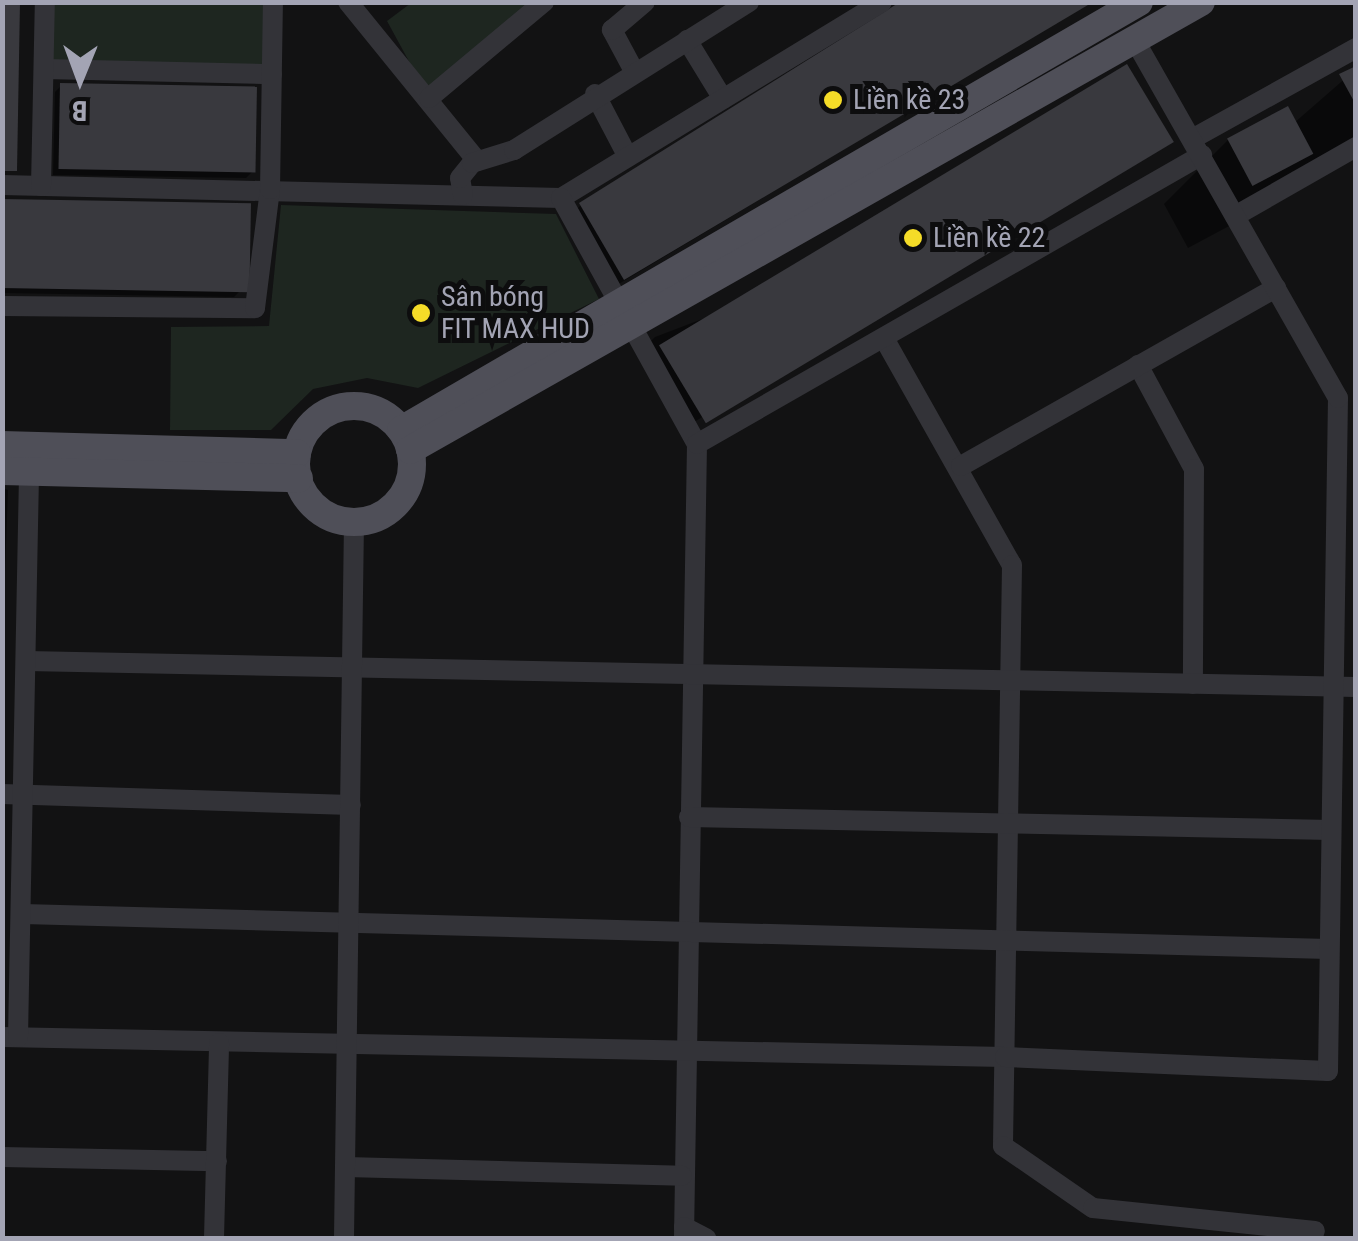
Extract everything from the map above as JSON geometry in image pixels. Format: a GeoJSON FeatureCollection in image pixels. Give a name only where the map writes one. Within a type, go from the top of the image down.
{"type":"FeatureCollection","features":[{"type":"Feature","properties":{"kind":"main road"},"geometry":{"type":"LineString","coordinates":[[405,440],[623,315],[1135,42],[1201,2]]}},
{"type":"Feature","properties":{"kind":"main road"},"geometry":{"type":"LineString","coordinates":[[623,315],[1125,6],[1135,42]]}},
{"type":"Feature","properties":{"kind":"main road"},"geometry":{"type":"LineString","coordinates":[[342,408],[375,410],[405,440],[410,482],[401,498],[388,512],[354,522],[322,512],[298,466],[313,424],[342,408]]}},
{"type":"Feature","properties":{"kind":"main road"},"geometry":{"type":"LineString","coordinates":[[2,445],[298,466]]}},
{"type":"Feature","properties":{"kind":"main road"},"geometry":{"type":"LineString","coordinates":[[16,472],[298,466]]}},
{"type":"Feature","properties":{"kind":"street"},"geometry":{"type":"LineString","coordinates":[[41,186],[45,2]]}},
{"type":"Feature","properties":{"kind":"street"},"geometry":{"type":"LineString","coordinates":[[348,2],[477,162]]}},
{"type":"Feature","properties":{"kind":"street"},"geometry":{"type":"LineString","coordinates":[[429,98],[544,2]]}},
{"type":"Feature","properties":{"kind":"street"},"geometry":{"type":"LineString","coordinates":[[634,71],[612,30],[645,2]]}},
{"type":"Feature","properties":{"kind":"street"},"geometry":{"type":"LineString","coordinates":[[463,195],[463,170],[514,150],[595,94],[748,2]]}},
{"type":"Feature","properties":{"kind":"street"},"geometry":{"type":"LineString","coordinates":[[2,185],[270,188],[561,198],[882,2]]}},
{"type":"Feature","properties":{"kind":"street"},"geometry":{"type":"LineString","coordinates":[[2,306],[255,308],[270,188],[272,74],[278,7]]}},
{"type":"Feature","properties":{"kind":"street"},"geometry":{"type":"LineString","coordinates":[[687,40],[723,100]]}},
{"type":"Feature","properties":{"kind":"street"},"geometry":{"type":"LineString","coordinates":[[16,472],[26,661],[13,794],[23,914],[10,1037],[1005,1057],[1328,1071],[1338,398],[1135,42]]}},
{"type":"Feature","properties":{"kind":"street"},"geometry":{"type":"LineString","coordinates":[[697,444],[885,340],[1356,48]]}},
{"type":"Feature","properties":{"kind":"street"},"geometry":{"type":"LineString","coordinates":[[44,69],[272,74]]}},
{"type":"Feature","properties":{"kind":"street"},"geometry":{"type":"LineString","coordinates":[[595,94],[628,157]]}},
{"type":"Feature","properties":{"kind":"street"},"geometry":{"type":"LineString","coordinates":[[1235,216],[1356,146]]}},
{"type":"Feature","properties":{"kind":"street"},"geometry":{"type":"LineString","coordinates":[[561,198],[697,444],[681,1235],[706,1238]]}},
{"type":"Feature","properties":{"kind":"street"},"geometry":{"type":"LineString","coordinates":[[960,466],[1276,288]]}},
{"type":"Feature","properties":{"kind":"street"},"geometry":{"type":"LineString","coordinates":[[885,340],[960,466],[1012,565],[1002,1146],[1092,1208],[1315,1231]]}},
{"type":"Feature","properties":{"kind":"street"},"geometry":{"type":"LineString","coordinates":[[1138,365],[1194,469],[1193,684]]}},
{"type":"Feature","properties":{"kind":"street"},"geometry":{"type":"LineString","coordinates":[[344,1238],[354,522]]}},
{"type":"Feature","properties":{"kind":"street"},"geometry":{"type":"LineString","coordinates":[[26,661],[1356,687]]}},
{"type":"Feature","properties":{"kind":"street"},"geometry":{"type":"LineString","coordinates":[[13,794],[350,804]]}},
{"type":"Feature","properties":{"kind":"street"},"geometry":{"type":"LineString","coordinates":[[690,817],[1331,830]]}},
{"type":"Feature","properties":{"kind":"street"},"geometry":{"type":"LineString","coordinates":[[23,914],[687,936],[1330,950]]}},
{"type":"Feature","properties":{"kind":"street"},"geometry":{"type":"LineString","coordinates":[[214,1238],[220,1043]]}},
{"type":"Feature","properties":{"kind":"street"},"geometry":{"type":"LineString","coordinates":[[2,1157],[217,1162]]}},
{"type":"Feature","properties":{"kind":"street"},"geometry":{"type":"LineString","coordinates":[[346,1167],[682,1176]]}},
{"type":"Feature","properties":{"kind":"shaded area"},"geometry":{"type":"Polygon","coordinates":[[[541,2],[429,98],[387,21],[411,3],[541,2]]]}},
{"type":"Feature","properties":{"kind":"shaded area"},"geometry":{"type":"Polygon","coordinates":[[[45,3],[273,3],[273,69],[45,69],[45,3]]]}},
{"type":"Feature","properties":{"kind":"shaded area","name":"Sân bóng FIT MAX HUD"},"geometry":{"type":"Polygon","coordinates":[[[281,205],[556,214],[599,299],[418,388],[367,378],[313,389],[271,430],[170,430],[171,327],[269,326],[281,205]]]}},
{"type":"Feature","properties":{"kind":"building"},"geometry":{"type":"Polygon","coordinates":[[[2,2],[20,2],[17,171],[2,171],[2,2]]]}},
{"type":"Feature","properties":{"kind":"building","name":"Liền kề 23"},"geometry":{"type":"Polygon","coordinates":[[[900,2],[1093,2],[624,280],[579,203],[900,2]]]}},
{"type":"Feature","properties":{"kind":"building","name":"Liền kề 22"},"geometry":{"type":"Polygon","coordinates":[[[1127,64],[1174,142],[706,423],[659,345],[1127,64]]]}},
{"type":"Feature","properties":{"kind":"building"},"geometry":{"type":"Polygon","coordinates":[[[1356,66],[1356,105],[1339,74],[1356,66]]]}},
{"type":"Feature","properties":{"kind":"building"},"geometry":{"type":"Polygon","coordinates":[[[60,83],[257,86],[255,172],[58,169],[60,83]]]}},
{"type":"Feature","properties":{"kind":"building"},"geometry":{"type":"Polygon","coordinates":[[[1288,106],[1313,154],[1252,186],[1227,138],[1288,106]]]}},
{"type":"Feature","properties":{"kind":"building"},"geometry":{"type":"Polygon","coordinates":[[[2,199],[251,203],[249,292],[2,288],[2,199]]]}},
{"type":"Feature","properties":{"kind":"place","name":"Liền kề 23"},"geometry":{"type":"Point","coordinates":[833,100]}},
{"type":"Feature","properties":{"kind":"place","name":"Liền kề 22"},"geometry":{"type":"Point","coordinates":[913,238]}},
{"type":"Feature","properties":{"kind":"place","name":"Sân bóng FIT MAX HUD"},"geometry":{"type":"Point","coordinates":[421,313]}}]}
